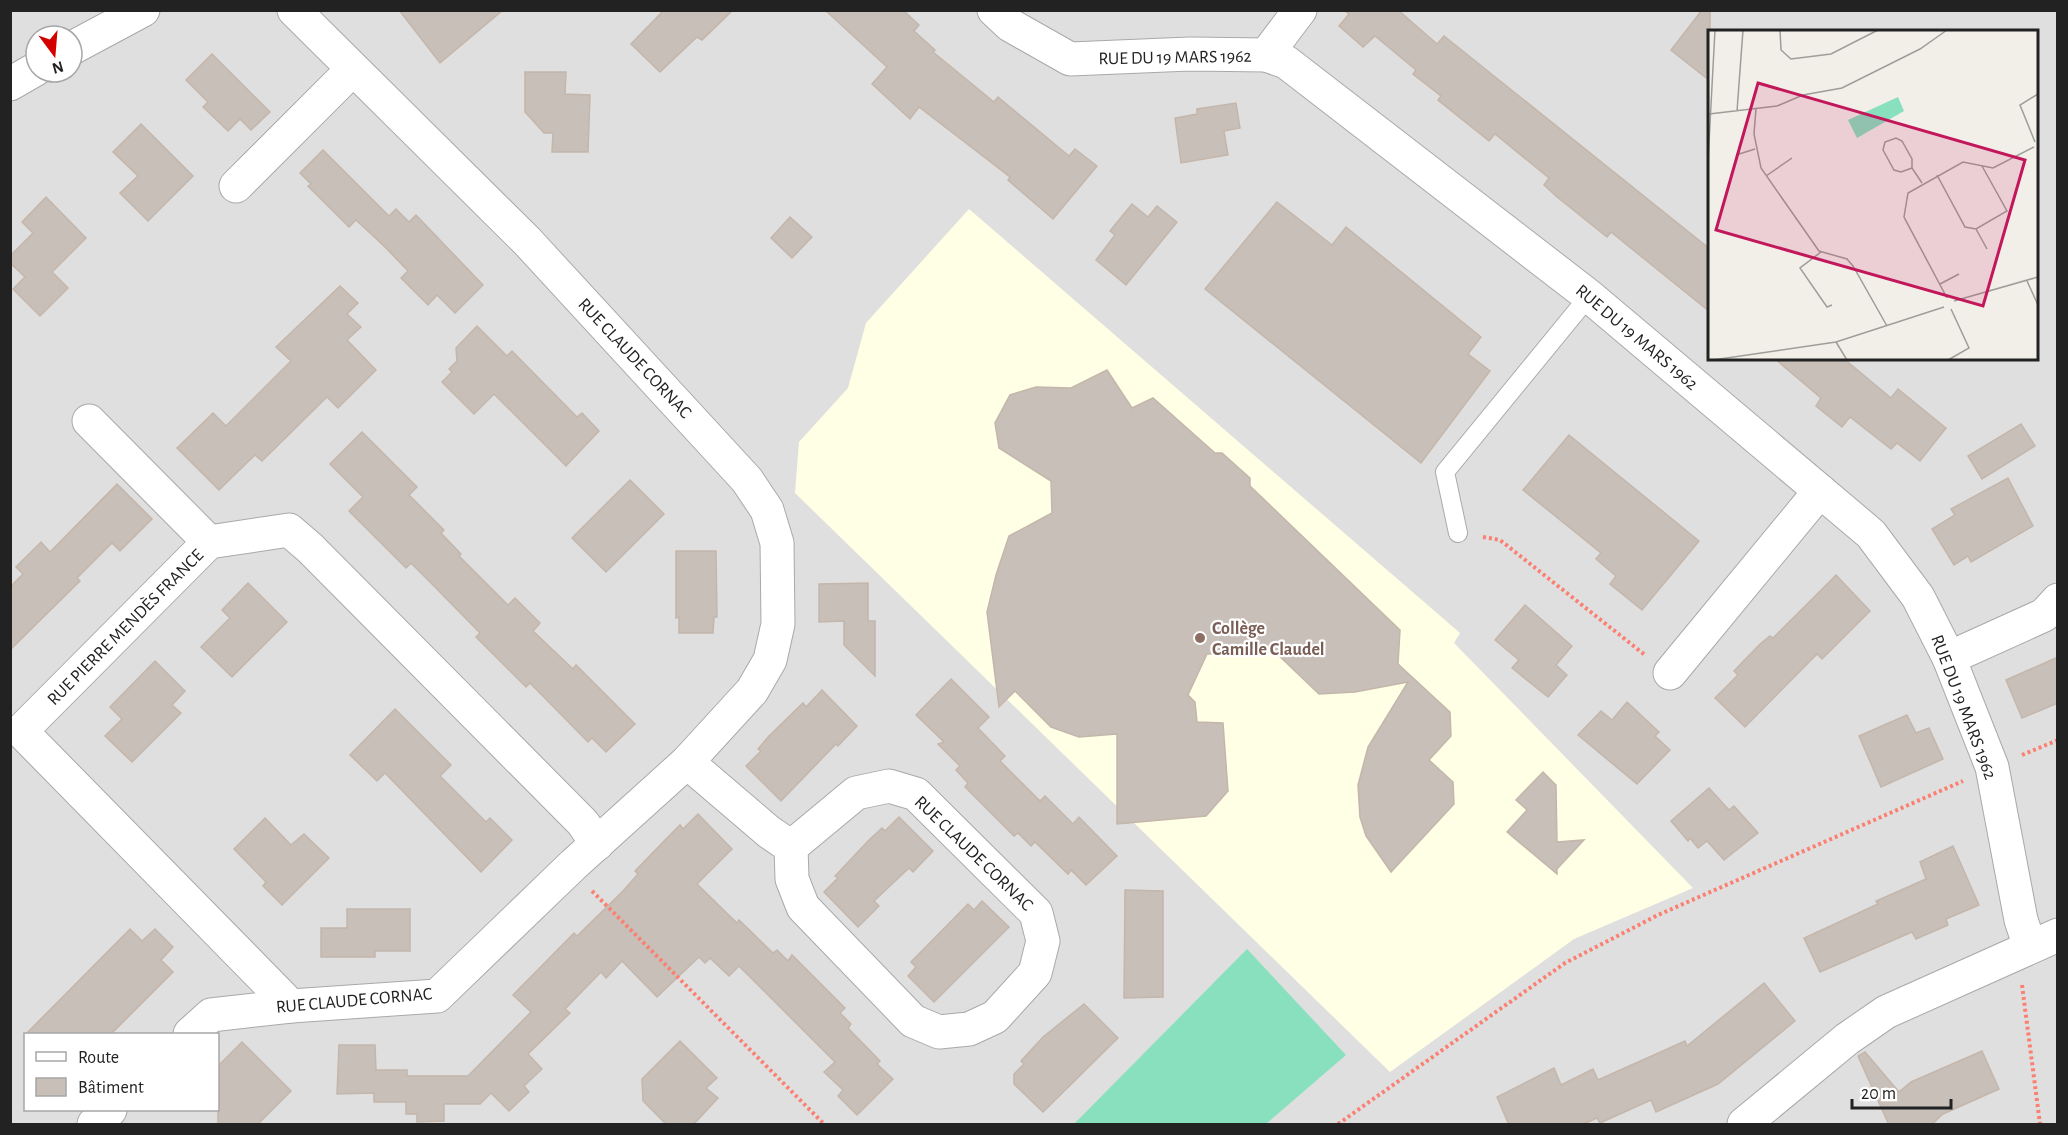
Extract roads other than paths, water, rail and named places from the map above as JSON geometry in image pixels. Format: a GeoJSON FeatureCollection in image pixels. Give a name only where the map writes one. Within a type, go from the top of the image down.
{"type":"FeatureCollection","features":[{"type":"Feature","properties":{"kind":"street"},"geometry":{"type":"LineString","coordinates":[[84,42],[143,10]]}},
{"type":"Feature","properties":{"kind":"street","name":"RUE CLAUDE CORNAC"},"geometry":{"type":"LineString","coordinates":[[192,1033],[211,1015],[291,1006],[436,996],[573,865],[687,762],[752,691],[770,660],[778,624],[777,543],[767,510],[747,480],[527,242],[294,10]]}},
{"type":"Feature","properties":{"kind":"street","name":"RUE DU 19 MARS 1962"},"geometry":{"type":"LineString","coordinates":[[994,10],[1010,25],[1070,59],[1190,54],[1266,55],[1286,62],[1588,296],[1871,534],[1918,597],[1949,658],[1992,767],[2021,920],[2044,941]]}},
{"type":"Feature","properties":{"kind":"street"},"geometry":{"type":"LineString","coordinates":[[1266,55],[1300,10]]}},
{"type":"Feature","properties":{"kind":"street"},"geometry":{"type":"LineString","coordinates":[[236,186],[353,69]]}},
{"type":"Feature","properties":{"kind":"street"},"geometry":{"type":"LineString","coordinates":[[10,84],[24,76]]}},
{"type":"Feature","properties":{"kind":"street"},"geometry":{"type":"LineString","coordinates":[[89,421],[209,542]]}},
{"type":"Feature","properties":{"kind":"street"},"geometry":{"type":"LineString","coordinates":[[1670,673],[1820,491]]}},
{"type":"Feature","properties":{"kind":"street","name":"RUE PIERRE MENDÈS FRANCE"},"geometry":{"type":"LineString","coordinates":[[291,1006],[21,731],[209,542],[289,530],[310,548],[566,807],[597,844]]}},
{"type":"Feature","properties":{"kind":"street"},"geometry":{"type":"LineString","coordinates":[[1949,658],[2044,615],[2058,600]]}},
{"type":"Feature","properties":{"kind":"street"},"geometry":{"type":"LineString","coordinates":[[687,762],[769,832],[791,847]]}},
{"type":"Feature","properties":{"kind":"street","name":"RUE CLAUDE CORNAC"},"geometry":{"type":"LineString","coordinates":[[889,786],[916,794],[1036,913],[1043,942],[1035,973],[995,1017],[969,1029],[939,1032],[913,1021],[803,908],[792,879],[791,847],[856,793],[889,786]]}},
{"type":"Feature","properties":{"kind":"street"},"geometry":{"type":"LineString","coordinates":[[1744,1125],[1847,1039],[1886,1012],[2044,941]]}},
{"type":"Feature","properties":{"kind":"street"},"geometry":{"type":"LineString","coordinates":[[94,1125],[109,1111]]}},
{"type":"Feature","properties":{"kind":"lane"},"geometry":{"type":"LineString","coordinates":[[1458,533],[1445,472],[1588,296]]}},
{"type":"Feature","properties":{"kind":"place","name":"Collège Camille Claudel"},"geometry":{"type":"Point","coordinates":[1200,638]}}]}
